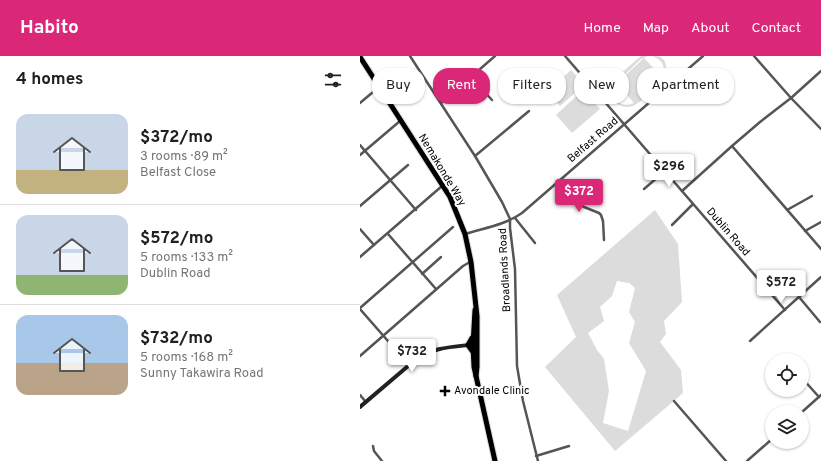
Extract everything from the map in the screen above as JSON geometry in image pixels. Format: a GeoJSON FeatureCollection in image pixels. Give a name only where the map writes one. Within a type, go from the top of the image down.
{"type":"FeatureCollection","features":[{"type":"Feature","properties":{"kind":"highway","name":"Nemakonde Way"},"geometry":{"type":"LineString","coordinates":[[360,57],[372,76]]}},
{"type":"Feature","properties":{"kind":"highway","name":"Nemakonde Way"},"geometry":{"type":"LineString","coordinates":[[390,104],[454,205],[465,234],[474,277],[478,319],[473,345],[476,376]]}},
{"type":"Feature","properties":{"kind":"highway","name":"Nemakonde Way"},"geometry":{"type":"LineString","coordinates":[[476,305],[473,338],[474,367],[495,461]]}},
{"type":"Feature","properties":{"kind":"main road"},"geometry":{"type":"LineString","coordinates":[[360,407],[419,357],[429,352],[447,347],[473,345]]}},
{"type":"Feature","properties":{"kind":"street","name":"Broadlands Road"},"geometry":{"type":"LineString","coordinates":[[410,56],[433,91]]}},
{"type":"Feature","properties":{"kind":"street"},"geometry":{"type":"LineString","coordinates":[[488,56],[491,59]]}},
{"type":"Feature","properties":{"kind":"street"},"geometry":{"type":"LineString","coordinates":[[481,68],[495,56]]}},
{"type":"Feature","properties":{"kind":"street","name":"Dublin Road"},"geometry":{"type":"LineString","coordinates":[[565,56],[785,310]]}},
{"type":"Feature","properties":{"kind":"street","name":"Belfast Road"},"geometry":{"type":"LineString","coordinates":[[465,234],[515,218],[522,213],[703,56]]}},
{"type":"Feature","properties":{"kind":"street"},"geometry":{"type":"LineString","coordinates":[[754,56],[821,129]]}},
{"type":"Feature","properties":{"kind":"street"},"geometry":{"type":"LineString","coordinates":[[682,191],[732,146],[791,98],[821,71]]}},
{"type":"Feature","properties":{"kind":"street"},"geometry":{"type":"LineString","coordinates":[[360,103],[372,93]]}},
{"type":"Feature","properties":{"kind":"street","name":"Broadlands Road"},"geometry":{"type":"LineString","coordinates":[[442,104],[475,156],[502,202],[510,219],[515,269],[517,366],[523,401],[538,461]]}},
{"type":"Feature","properties":{"kind":"street"},"geometry":{"type":"LineString","coordinates":[[475,156],[529,111]]}},
{"type":"Feature","properties":{"kind":"street"},"geometry":{"type":"LineString","coordinates":[[360,155],[401,121]]}},
{"type":"Feature","properties":{"kind":"street"},"geometry":{"type":"LineString","coordinates":[[360,145],[416,210]]}},
{"type":"Feature","properties":{"kind":"street"},"geometry":{"type":"LineString","coordinates":[[732,146],[821,249]]}},
{"type":"Feature","properties":{"kind":"street"},"geometry":{"type":"LineString","coordinates":[[360,206],[408,165]]}},
{"type":"Feature","properties":{"kind":"street"},"geometry":{"type":"LineString","coordinates":[[644,189],[664,171]]}},
{"type":"Feature","properties":{"kind":"street"},"geometry":{"type":"LineString","coordinates":[[559,180],[579,204],[584,208],[599,212],[603,221],[604,240]]}},
{"type":"Feature","properties":{"kind":"street"},"geometry":{"type":"LineString","coordinates":[[360,257],[443,186]]}},
{"type":"Feature","properties":{"kind":"street"},"geometry":{"type":"LineString","coordinates":[[787,210],[812,196]]}},
{"type":"Feature","properties":{"kind":"street"},"geometry":{"type":"LineString","coordinates":[[672,225],[693,204]]}},
{"type":"Feature","properties":{"kind":"street"},"geometry":{"type":"LineString","coordinates":[[515,218],[535,243]]}},
{"type":"Feature","properties":{"kind":"street"},"geometry":{"type":"LineString","coordinates":[[804,231],[821,222]]}},
{"type":"Feature","properties":{"kind":"street"},"geometry":{"type":"LineString","coordinates":[[409,365],[360,308],[453,227]]}},
{"type":"Feature","properties":{"kind":"street"},"geometry":{"type":"LineString","coordinates":[[360,229],[374,245]]}},
{"type":"Feature","properties":{"kind":"street"},"geometry":{"type":"LineString","coordinates":[[388,234],[436,289]]}},
{"type":"Feature","properties":{"kind":"street"},"geometry":{"type":"LineString","coordinates":[[422,274],[441,258]]}},
{"type":"Feature","properties":{"kind":"street"},"geometry":{"type":"LineString","coordinates":[[360,356],[463,266],[471,262]]}},
{"type":"Feature","properties":{"kind":"street"},"geometry":{"type":"LineString","coordinates":[[750,341],[821,277]]}},
{"type":"Feature","properties":{"kind":"street"},"geometry":{"type":"LineString","coordinates":[[799,297],[820,322]]}},
{"type":"Feature","properties":{"kind":"street"},"geometry":{"type":"LineString","coordinates":[[809,385],[820,396],[809,406]]}},
{"type":"Feature","properties":{"kind":"street"},"geometry":{"type":"LineString","coordinates":[[360,395],[366,402]]}},
{"type":"Feature","properties":{"kind":"street"},"geometry":{"type":"LineString","coordinates":[[674,402],[726,461]]}},
{"type":"Feature","properties":{"kind":"street"},"geometry":{"type":"LineString","coordinates":[[747,461],[765,445]]}},
{"type":"Feature","properties":{"kind":"street"},"geometry":{"type":"LineString","coordinates":[[373,446],[374,451],[382,461]]}},
{"type":"Feature","properties":{"kind":"street"},"geometry":{"type":"LineString","coordinates":[[536,456],[569,446]]}},
{"type":"Feature","properties":{"kind":"shaded area"},"geometry":{"type":"Polygon","coordinates":[[[641,56],[648,56],[641,59],[629,71],[629,68],[627,68],[641,56]]]}},
{"type":"Feature","properties":{"kind":"shaded area"},"geometry":{"type":"Polygon","coordinates":[[[652,56],[661,57],[665,62],[666,68],[664,68],[663,64],[656,57],[652,56]]]}},
{"type":"Feature","properties":{"kind":"shaded area"},"geometry":{"type":"Polygon","coordinates":[[[644,58],[653,68],[637,68],[637,103],[629,107],[618,104],[624,105],[634,103],[629,97],[629,72],[644,58]]]}},
{"type":"Feature","properties":{"kind":"shaded area"},"geometry":{"type":"Polygon","coordinates":[[[571,70],[574,73],[574,94],[566,101],[566,75],[571,70]]]}},
{"type":"Feature","properties":{"kind":"shaded area"},"geometry":{"type":"Polygon","coordinates":[[[574,98],[574,104],[596,104],[600,109],[572,133],[556,115],[574,98]]]}},
{"type":"Feature","properties":{"kind":"shaded area"},"geometry":{"type":"Polygon","coordinates":[[[655,210],[678,244],[682,302],[664,321],[666,334],[660,342],[681,370],[683,393],[615,451],[545,367],[576,337],[557,295],[655,210]],[[617,281],[612,296],[600,307],[604,321],[588,333],[597,350],[604,359],[609,391],[603,423],[628,431],[646,371],[629,343],[635,322],[629,312],[635,288],[629,283],[617,281]]]}},
{"type":"Feature","properties":{"kind":"place","name":"Avondale Clinic"},"geometry":{"type":"Point","coordinates":[445,391]}}]}
